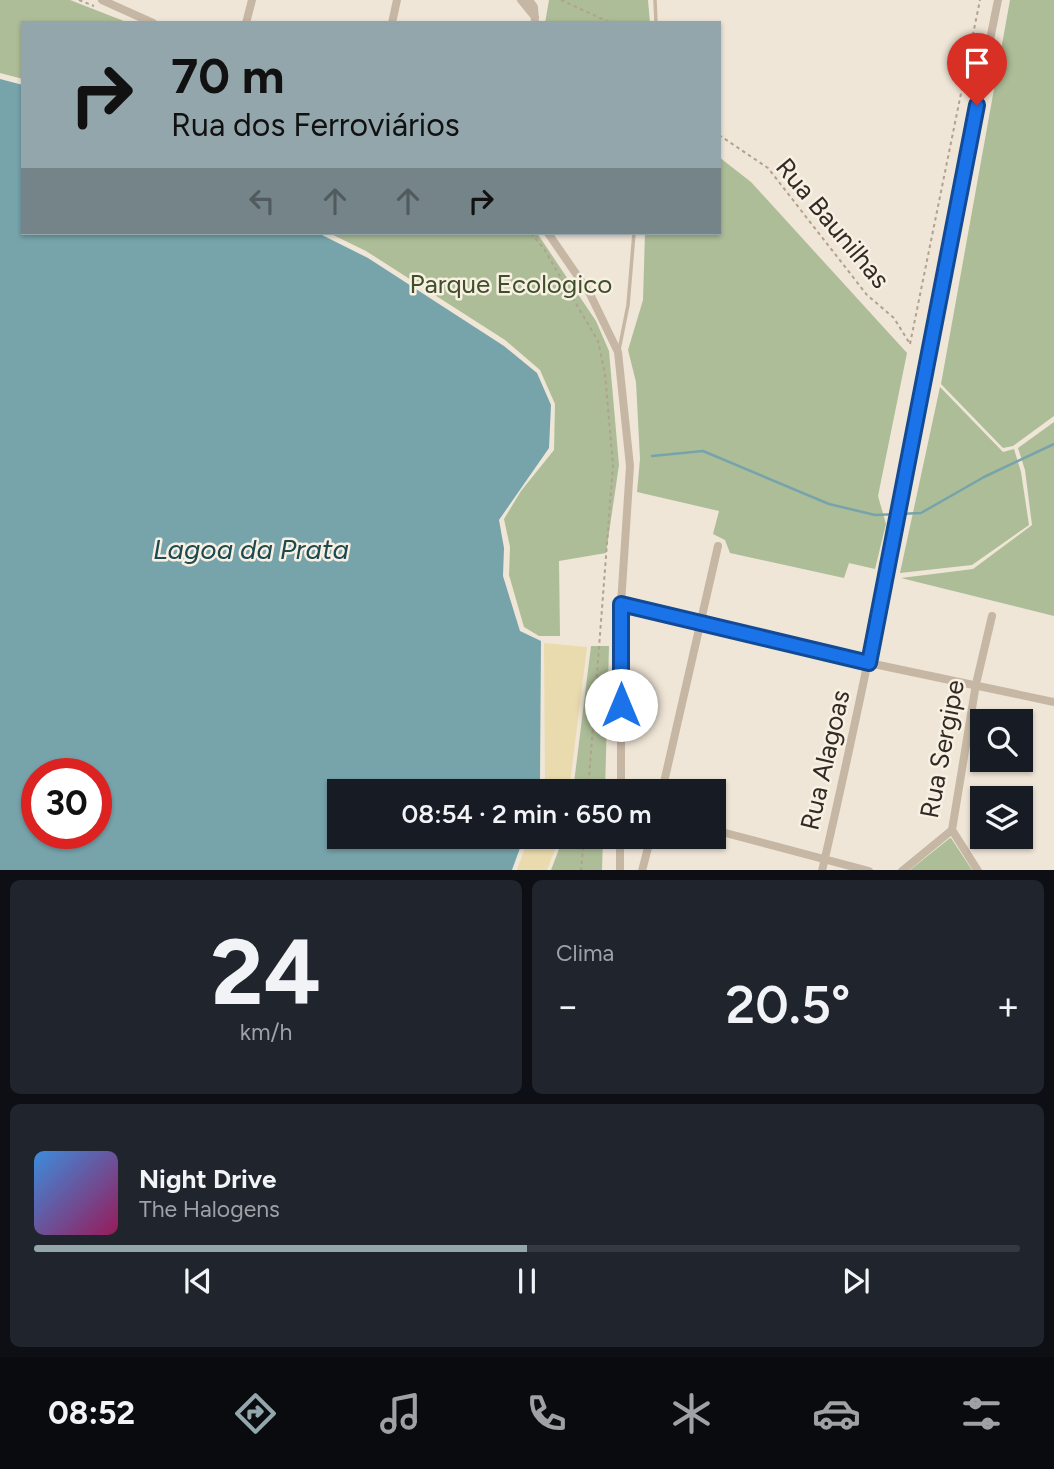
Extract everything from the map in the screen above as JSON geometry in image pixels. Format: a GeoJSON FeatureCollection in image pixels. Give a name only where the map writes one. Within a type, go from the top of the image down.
{"type":"FeatureCollection","features":[{"type":"Feature","properties":{"kind":"street"},"geometry":{"type":"LineString","coordinates":[[247,21],[252,0]]}},
{"type":"Feature","properties":{"kind":"street"},"geometry":{"type":"LineString","coordinates":[[392,21],[397,0]]}},
{"type":"Feature","properties":{"kind":"street","name":"Rua Alagoas"},"geometry":{"type":"LineString","coordinates":[[822,870],[887,576],[929,342],[998,0]]}},
{"type":"Feature","properties":{"kind":"street"},"geometry":{"type":"LineString","coordinates":[[104,1],[149,21]]}},
{"type":"Feature","properties":{"kind":"street"},"geometry":{"type":"LineString","coordinates":[[549,235],[590,293],[618,352],[630,466],[621,604],[621,779]]}},
{"type":"Feature","properties":{"kind":"street"},"geometry":{"type":"LineString","coordinates":[[665,779],[718,546]]}},
{"type":"Feature","properties":{"kind":"street"},"geometry":{"type":"LineString","coordinates":[[621,604],[701,625],[1054,702]]}},
{"type":"Feature","properties":{"kind":"street","name":"Rua Sergipe"},"geometry":{"type":"LineString","coordinates":[[902,870],[952,830],[976,684],[992,616]]}},
{"type":"Feature","properties":{"kind":"street"},"geometry":{"type":"LineString","coordinates":[[952,830],[978,870]]}},
{"type":"Feature","properties":{"kind":"street"},"geometry":{"type":"LineString","coordinates":[[726,833],[869,870]]}},
{"type":"Feature","properties":{"kind":"street"},"geometry":{"type":"LineString","coordinates":[[620,849],[620,870]]}},
{"type":"Feature","properties":{"kind":"street"},"geometry":{"type":"LineString","coordinates":[[642,870],[648,849]]}},
{"type":"Feature","properties":{"kind":"lane"},"geometry":{"type":"LineString","coordinates":[[655,0],[656,21]]}},
{"type":"Feature","properties":{"kind":"lane"},"geometry":{"type":"LineString","coordinates":[[618,352],[626,314],[634,235]]}},
{"type":"Feature","properties":{"kind":"path"},"geometry":{"type":"LineString","coordinates":[[561,0],[607,21]]}},
{"type":"Feature","properties":{"kind":"path","name":"Rua Baunilhas"},"geometry":{"type":"LineString","coordinates":[[721,136],[768,168],[867,295],[894,318],[910,344],[980,0]]}},
{"type":"Feature","properties":{"kind":"path"},"geometry":{"type":"LineString","coordinates":[[533,235],[544,249],[598,341],[605,374],[613,465],[589,779]]}},
{"type":"Feature","properties":{"kind":"path"},"geometry":{"type":"LineString","coordinates":[[582,870],[583,849]]}},
{"type":"Feature","properties":{"kind":"green space"},"geometry":{"type":"Polygon","coordinates":[[[0,0],[70,0],[124,21],[21,21],[21,78],[0,73],[0,0]]]}},
{"type":"Feature","properties":{"kind":"green space"},"geometry":{"type":"Polygon","coordinates":[[[549,0],[648,0],[650,21],[545,21],[549,0]]]}},
{"type":"Feature","properties":{"kind":"green space"},"geometry":{"type":"Polygon","coordinates":[[[1010,0],[1054,0],[1054,416],[1013,446],[1003,448],[941,384],[1010,0]]]}},
{"type":"Feature","properties":{"kind":"green space"},"geometry":{"type":"Polygon","coordinates":[[[721,159],[751,182],[907,353],[878,496],[886,524],[875,569],[849,563],[844,578],[730,553],[725,540],[713,534],[719,511],[637,492],[640,459],[636,382],[628,350],[643,300],[645,235],[721,235],[721,159]]]}},
{"type":"Feature","properties":{"kind":"green space","name":"Parque Ecologico"},"geometry":{"type":"Polygon","coordinates":[[[333,235],[538,235],[596,321],[609,351],[619,465],[606,553],[559,561],[560,636],[539,636],[524,627],[509,575],[510,547],[504,519],[521,491],[554,450],[555,404],[540,370],[505,340],[366,251],[333,235]]]}},
{"type":"Feature","properties":{"kind":"green space"},"geometry":{"type":"Polygon","coordinates":[[[940,387],[1003,452],[1014,449],[1021,472],[1029,525],[972,565],[900,573],[940,387]]]}},
{"type":"Feature","properties":{"kind":"green space"},"geometry":{"type":"Polygon","coordinates":[[[1054,422],[1054,616],[901,578],[973,569],[1032,525],[1025,470],[1018,448],[1054,422]]]}},
{"type":"Feature","properties":{"kind":"green space"},"geometry":{"type":"Polygon","coordinates":[[[591,646],[609,646],[605,779],[574,779],[591,646]]]}},
{"type":"Feature","properties":{"kind":"green space"},"geometry":{"type":"Polygon","coordinates":[[[950,838],[972,870],[910,870],[950,838]]]}},
{"type":"Feature","properties":{"kind":"green space"},"geometry":{"type":"Polygon","coordinates":[[[559,849],[603,849],[602,870],[551,870],[559,849]]]}},
{"type":"Feature","properties":{"kind":"sand"},"geometry":{"type":"Polygon","coordinates":[[[544,643],[587,647],[570,779],[545,779],[544,643]]]}},
{"type":"Feature","properties":{"kind":"sand"},"geometry":{"type":"Polygon","coordinates":[[[525,849],[555,849],[547,870],[517,870],[525,849]]]}},
{"type":"Feature","properties":{"kind":"water","name":"Lagoa da Prata"},"geometry":{"type":"Polygon","coordinates":[[[0,79],[21,84],[21,235],[322,235],[368,258],[504,346],[537,373],[551,405],[549,448],[499,520],[504,548],[503,576],[520,631],[541,641],[540,779],[327,779],[327,849],[520,849],[512,870],[0,870],[0,79]]]}},
{"type":"Feature","properties":{"kind":"waterway"},"geometry":{"type":"LineString","coordinates":[[652,456],[703,451],[829,504],[875,515],[921,513],[984,477],[1054,444]]}},
{"type":"Feature","properties":{"kind":"route"},"geometry":{"type":"LineString","coordinates":[[621,705],[621,604],[869,663],[977,105]]}}]}
